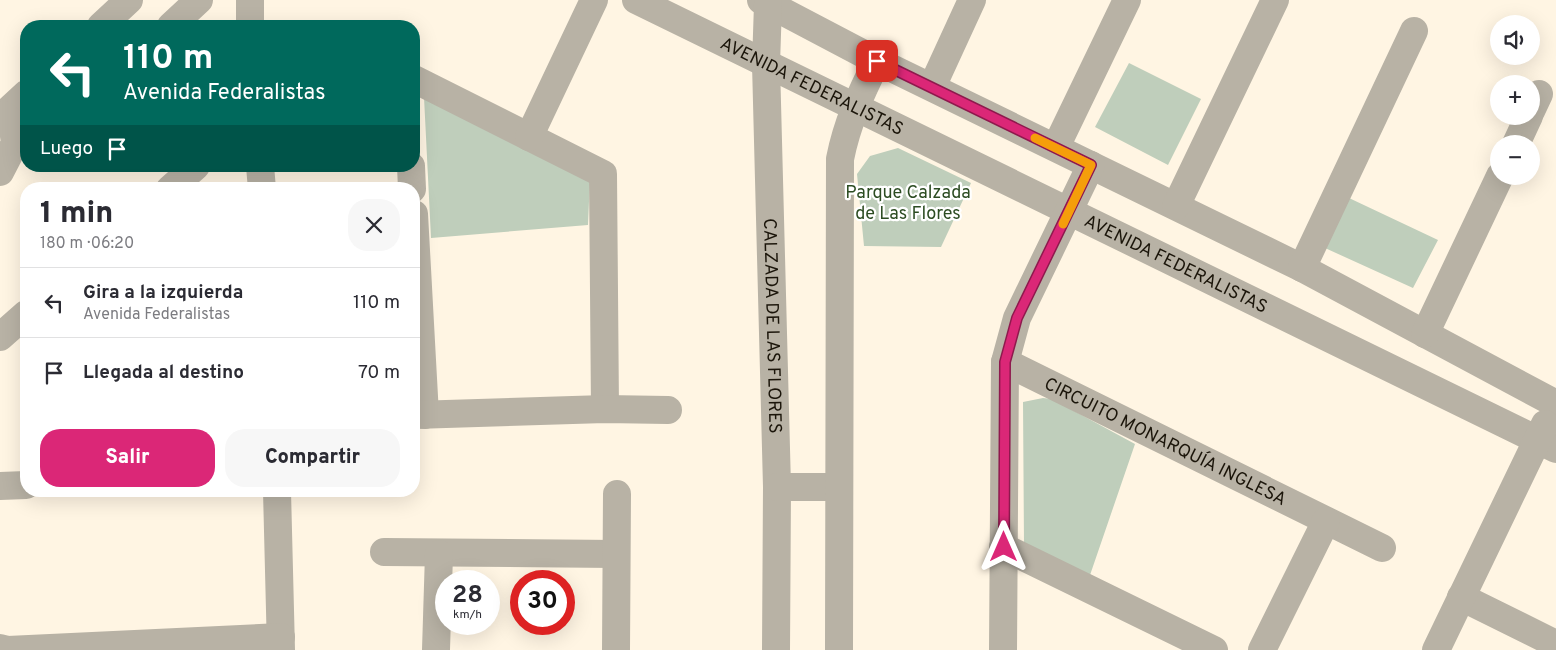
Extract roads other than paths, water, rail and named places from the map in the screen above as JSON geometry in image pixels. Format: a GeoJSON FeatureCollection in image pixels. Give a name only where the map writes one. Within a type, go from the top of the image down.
{"type":"FeatureCollection","features":[{"type":"Feature","properties":{"kind":"street"},"geometry":{"type":"LineString","coordinates":[[107,20],[129,0]]}},
{"type":"Feature","properties":{"kind":"street"},"geometry":{"type":"LineString","coordinates":[[177,20],[199,0]]}},
{"type":"Feature","properties":{"kind":"street"},"geometry":{"type":"LineString","coordinates":[[250,0],[250,20]]}},
{"type":"Feature","properties":{"kind":"street"},"geometry":{"type":"LineString","coordinates":[[529,137],[594,0]]}},
{"type":"Feature","properties":{"kind":"street","name":"AVENIDA FEDERALISTAS"},"geometry":{"type":"LineString","coordinates":[[636,0],[1547,445]]}},
{"type":"Feature","properties":{"kind":"street"},"geometry":{"type":"LineString","coordinates":[[932,87],[972,0]]}},
{"type":"Feature","properties":{"kind":"street"},"geometry":{"type":"LineString","coordinates":[[1056,148],[1126,0]]}},
{"type":"Feature","properties":{"kind":"street"},"geometry":{"type":"LineString","coordinates":[[1176,206],[1275,0]]}},
{"type":"Feature","properties":{"kind":"street"},"geometry":{"type":"LineString","coordinates":[[764,2],[877,61],[1302,268],[1555,401],[1547,445],[1462,597],[1436,650]]}},
{"type":"Feature","properties":{"kind":"street","name":"CALZADA DE LAS FLORES"},"geometry":{"type":"LineString","coordinates":[[764,2],[776,487],[776,650]]}},
{"type":"Feature","properties":{"kind":"street"},"geometry":{"type":"LineString","coordinates":[[1302,268],[1414,31]]}},
{"type":"Feature","properties":{"kind":"street"},"geometry":{"type":"LineString","coordinates":[[839,650],[840,159],[845,132],[854,108],[877,61]]}},
{"type":"Feature","properties":{"kind":"street"},"geometry":{"type":"LineString","coordinates":[[420,82],[604,174],[605,409]]}},
{"type":"Feature","properties":{"kind":"street"},"geometry":{"type":"LineString","coordinates":[[0,172],[15,143],[12,122],[1,117],[20,100]]}},
{"type":"Feature","properties":{"kind":"street"},"geometry":{"type":"LineString","coordinates":[[1002,650],[1005,362],[1017,318],[1091,165]]}},
{"type":"Feature","properties":{"kind":"street"},"geometry":{"type":"LineString","coordinates":[[0,186],[20,168]]}},
{"type":"Feature","properties":{"kind":"street"},"geometry":{"type":"LineString","coordinates":[[178,182],[189,172]]}},
{"type":"Feature","properties":{"kind":"street"},"geometry":{"type":"LineString","coordinates":[[1425,334],[1496,185]]}},
{"type":"Feature","properties":{"kind":"street"},"geometry":{"type":"LineString","coordinates":[[0,337],[20,319]]}},
{"type":"Feature","properties":{"kind":"street","name":"CIRCUITO MONARQUÍA INGLESA"},"geometry":{"type":"LineString","coordinates":[[1005,362],[1382,548]]}},
{"type":"Feature","properties":{"kind":"street"},"geometry":{"type":"LineString","coordinates":[[420,415],[605,409],[668,410]]}},
{"type":"Feature","properties":{"kind":"street"},"geometry":{"type":"LineString","coordinates":[[0,486],[20,485]]}},
{"type":"Feature","properties":{"kind":"street"},"geometry":{"type":"LineString","coordinates":[[776,487],[838,488]]}},
{"type":"Feature","properties":{"kind":"street"},"geometry":{"type":"LineString","coordinates":[[616,650],[617,494]]}},
{"type":"Feature","properties":{"kind":"street"},"geometry":{"type":"LineString","coordinates":[[0,648],[281,643],[277,497]]}},
{"type":"Feature","properties":{"kind":"street"},"geometry":{"type":"LineString","coordinates":[[1262,650],[1326,521]]}},
{"type":"Feature","properties":{"kind":"street"},"geometry":{"type":"LineString","coordinates":[[1004,547],[1214,650]]}},
{"type":"Feature","properties":{"kind":"street"},"geometry":{"type":"LineString","coordinates":[[384,552],[439,554],[616,554]]}},
{"type":"Feature","properties":{"kind":"street"},"geometry":{"type":"LineString","coordinates":[[436,650],[439,554]]}},
{"type":"Feature","properties":{"kind":"street"},"geometry":{"type":"LineString","coordinates":[[1462,597],[1556,644]]}},
{"type":"Feature","properties":{"kind":"park label","name":"Parque Calzada de Las Flores"},"geometry":{"type":"Point","coordinates":[908,202]}}]}
